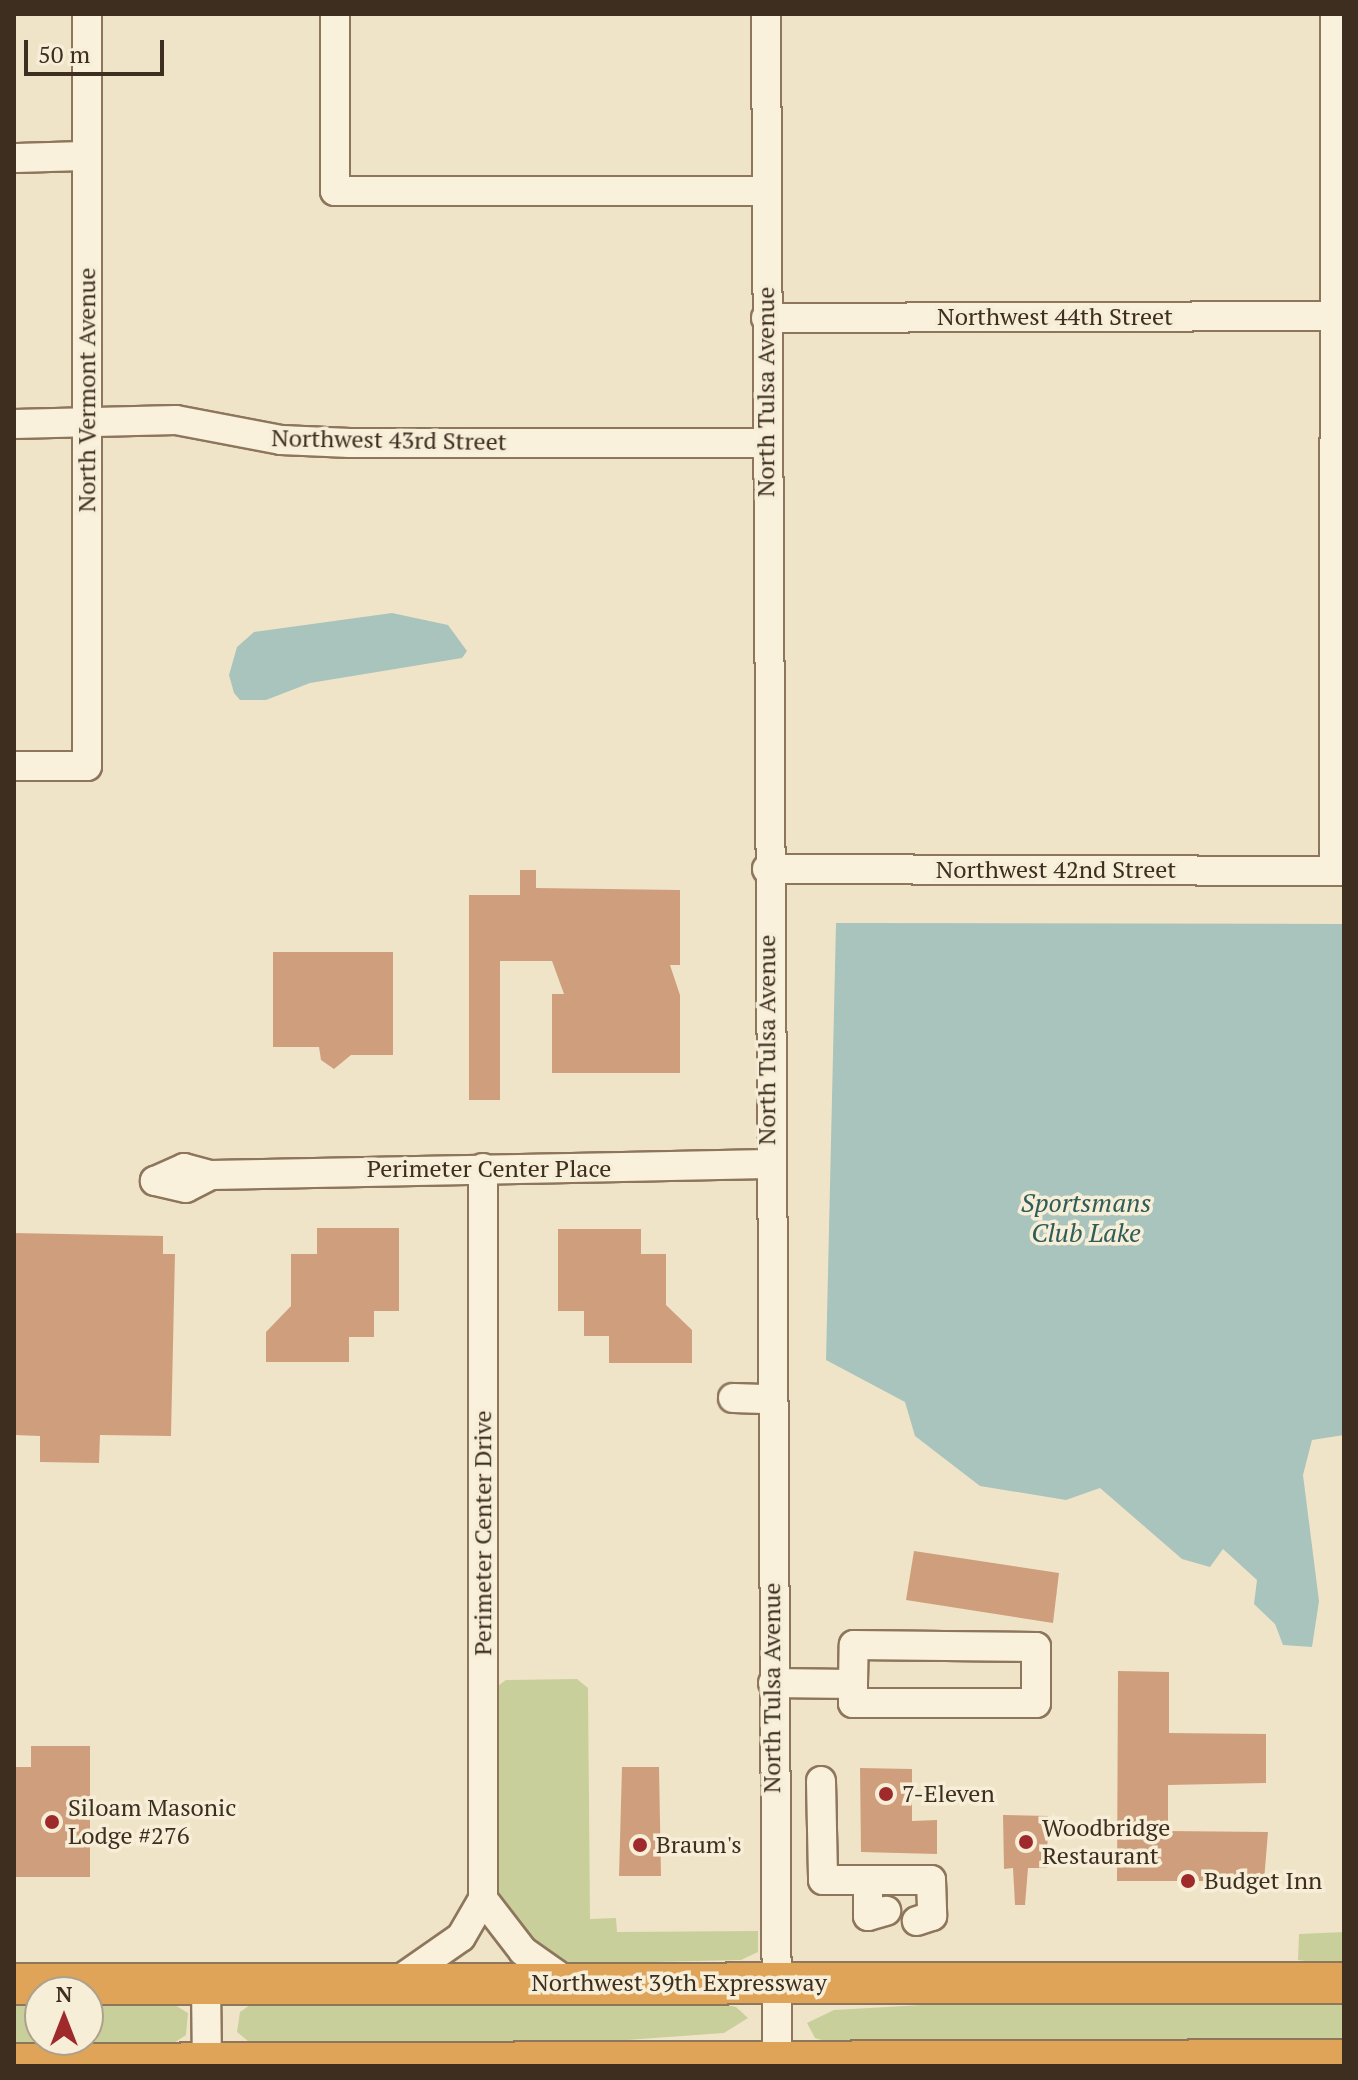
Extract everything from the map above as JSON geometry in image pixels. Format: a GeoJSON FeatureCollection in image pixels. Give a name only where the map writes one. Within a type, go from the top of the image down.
{"type":"FeatureCollection","features":[{"type":"Feature","properties":{"kind":"highway","name":"Northwest 39th Expressway"},"geometry":{"type":"LineString","coordinates":[[14,1984],[1344,1983]]}},
{"type":"Feature","properties":{"kind":"highway"},"geometry":{"type":"LineString","coordinates":[[14,2064],[1344,2060]]}},
{"type":"Feature","properties":{"kind":"street","name":"North Vermont Avenue"},"geometry":{"type":"LineString","coordinates":[[14,766],[87,766],[87,14]]}},
{"type":"Feature","properties":{"kind":"street"},"geometry":{"type":"LineString","coordinates":[[335,14],[335,191],[766,191]]}},
{"type":"Feature","properties":{"kind":"street","name":"North Tulsa Avenue"},"geometry":{"type":"LineString","coordinates":[[766,14],[768,1164],[777,2064]]}},
{"type":"Feature","properties":{"kind":"street"},"geometry":{"type":"LineString","coordinates":[[1335,14],[1339,316],[1339,871]]}},
{"type":"Feature","properties":{"kind":"street"},"geometry":{"type":"LineString","coordinates":[[14,158],[86,156]]}},
{"type":"Feature","properties":{"kind":"street","name":"Northwest 44th Street"},"geometry":{"type":"LineString","coordinates":[[766,318],[1339,316]]}},
{"type":"Feature","properties":{"kind":"street","name":"Northwest 43rd Street"},"geometry":{"type":"LineString","coordinates":[[14,424],[176,420],[281,440],[350,443],[766,443]]}},
{"type":"Feature","properties":{"kind":"street","name":"Northwest 42nd Street"},"geometry":{"type":"LineString","coordinates":[[767,869],[1339,871]]}},
{"type":"Feature","properties":{"kind":"street","name":"Perimeter Center Place"},"geometry":{"type":"LineString","coordinates":[[211,1175],[483,1168],[704,1170],[768,1164]]}},
{"type":"Feature","properties":{"kind":"street","name":"Perimeter Center Drive"},"geometry":{"type":"LineString","coordinates":[[483,1168],[483,1899]]}},
{"type":"Feature","properties":{"kind":"street"},"geometry":{"type":"LineString","coordinates":[[733,1398],[771,1399]]}},
{"type":"Feature","properties":{"kind":"street"},"geometry":{"type":"LineString","coordinates":[[854,1645],[1036,1647],[1036,1703],[853,1703],[853,1684],[854,1645]]}},
{"type":"Feature","properties":{"kind":"street"},"geometry":{"type":"LineString","coordinates":[[773,1683],[853,1684]]}},
{"type":"Feature","properties":{"kind":"street"},"geometry":{"type":"LineString","coordinates":[[821,1781],[823,1880],[931,1880],[932,1916],[919,1916]]}},
{"type":"Feature","properties":{"kind":"street"},"geometry":{"type":"LineString","coordinates":[[868,1880],[868,1916],[885,1916]]}},
{"type":"Feature","properties":{"kind":"street"},"geometry":{"type":"LineString","coordinates":[[395,1983],[461,1937],[483,1899],[523,1951],[571,1984]]}},
{"type":"Feature","properties":{"kind":"street"},"geometry":{"type":"LineString","coordinates":[[206,1984],[207,2064]]}},
{"type":"Feature","properties":{"kind":"green space"},"geometry":{"type":"Polygon","coordinates":[[[577,1679],[588,1688],[590,1919],[616,1918],[617,1932],[758,1931],[758,1952],[741,1960],[568,1964],[528,1943],[498,1902],[495,1688],[506,1680],[577,1679]]]}},
{"type":"Feature","properties":{"kind":"green space"},"geometry":{"type":"Polygon","coordinates":[[[1344,1932],[1344,1966],[1298,1960],[1299,1934],[1344,1932]]]}},
{"type":"Feature","properties":{"kind":"green space"},"geometry":{"type":"Polygon","coordinates":[[[260,1998],[699,1998],[736,2007],[748,2018],[724,2033],[543,2046],[255,2047],[237,2032],[240,2012],[260,1998]]]}},
{"type":"Feature","properties":{"kind":"green space"},"geometry":{"type":"Polygon","coordinates":[[[1344,1998],[1344,2042],[836,2044],[815,2038],[807,2023],[834,2010],[1009,2000],[1344,1998]]]}},
{"type":"Feature","properties":{"kind":"green space"},"geometry":{"type":"Polygon","coordinates":[[[14,1999],[24,1999],[24,2046],[14,2046],[14,1999]]]}},
{"type":"Feature","properties":{"kind":"green space"},"geometry":{"type":"Polygon","coordinates":[[[104,2000],[175,2005],[188,2013],[186,2035],[171,2045],[104,2045],[104,2000]]]}},
{"type":"Feature","properties":{"kind":"water"},"geometry":{"type":"Polygon","coordinates":[[[392,613],[448,625],[467,651],[462,658],[310,683],[266,700],[240,700],[234,693],[229,675],[237,647],[254,632],[392,613]]]}},
{"type":"Feature","properties":{"kind":"water","name":"Sportsmans Club Lake"},"geometry":{"type":"Polygon","coordinates":[[[836,923],[1344,924],[1344,1435],[1312,1440],[1303,1475],[1319,1601],[1312,1647],[1283,1645],[1275,1624],[1254,1604],[1257,1580],[1223,1549],[1210,1567],[1182,1559],[1100,1488],[1066,1500],[980,1486],[915,1436],[905,1402],[826,1360],[836,923]]]}},
{"type":"Feature","properties":{"kind":"building"},"geometry":{"type":"Polygon","coordinates":[[[520,870],[536,870],[536,888],[680,890],[680,965],[670,965],[680,995],[680,1073],[552,1073],[552,994],[564,994],[552,961],[500,961],[500,1100],[469,1100],[469,895],[520,895],[520,870]]]}},
{"type":"Feature","properties":{"kind":"building"},"geometry":{"type":"Polygon","coordinates":[[[273,952],[393,952],[393,1055],[351,1055],[334,1069],[321,1060],[319,1047],[273,1047],[273,952]]]}},
{"type":"Feature","properties":{"kind":"building"},"geometry":{"type":"Polygon","coordinates":[[[317,1228],[399,1228],[399,1311],[374,1311],[374,1337],[349,1337],[349,1362],[266,1362],[266,1332],[291,1306],[291,1254],[317,1254],[317,1228]]]}},
{"type":"Feature","properties":{"kind":"building"},"geometry":{"type":"Polygon","coordinates":[[[558,1229],[641,1229],[641,1254],[666,1254],[666,1305],[692,1330],[692,1363],[609,1363],[609,1336],[584,1336],[584,1311],[558,1311],[558,1229]]]}},
{"type":"Feature","properties":{"kind":"building"},"geometry":{"type":"Polygon","coordinates":[[[14,1233],[163,1236],[163,1254],[175,1254],[171,1436],[100,1435],[99,1463],[40,1462],[40,1436],[14,1435],[14,1233]]]}},
{"type":"Feature","properties":{"kind":"building"},"geometry":{"type":"Polygon","coordinates":[[[914,1551],[1059,1573],[1053,1623],[906,1600],[914,1551]]]}},
{"type":"Feature","properties":{"kind":"building"},"geometry":{"type":"Polygon","coordinates":[[[1118,1671],[1169,1672],[1169,1733],[1266,1734],[1266,1783],[1168,1785],[1168,1831],[1268,1832],[1264,1881],[1117,1881],[1118,1671]]]}},
{"type":"Feature","properties":{"kind":"building","name":"Siloam Masonic Lodge #276"},"geometry":{"type":"Polygon","coordinates":[[[31,1746],[90,1746],[90,1877],[14,1877],[14,1767],[31,1767],[31,1746]]]}},
{"type":"Feature","properties":{"kind":"building","name":"Braum's"},"geometry":{"type":"Polygon","coordinates":[[[622,1767],[659,1767],[661,1876],[619,1876],[622,1767]]]}},
{"type":"Feature","properties":{"kind":"building","name":"7-Eleven"},"geometry":{"type":"Polygon","coordinates":[[[860,1768],[912,1769],[912,1821],[937,1820],[937,1854],[861,1852],[860,1768]]]}},
{"type":"Feature","properties":{"kind":"building"},"geometry":{"type":"Polygon","coordinates":[[[1003,1815],[1048,1816],[1047,1868],[1028,1868],[1025,1905],[1015,1905],[1013,1868],[1004,1869],[1003,1815]]]}},
{"type":"Feature","properties":{"kind":"place","name":"7-Eleven"},"geometry":{"type":"Point","coordinates":[886,1794]}},
{"type":"Feature","properties":{"kind":"place","name":"Siloam Masonic Lodge #276"},"geometry":{"type":"Point","coordinates":[52,1822]}},
{"type":"Feature","properties":{"kind":"place","name":"Woodbridge Restaurant"},"geometry":{"type":"Point","coordinates":[1026,1842]}},
{"type":"Feature","properties":{"kind":"place","name":"Braum's"},"geometry":{"type":"Point","coordinates":[640,1845]}},
{"type":"Feature","properties":{"kind":"place","name":"Budget Inn"},"geometry":{"type":"Point","coordinates":[1188,1881]}}]}
